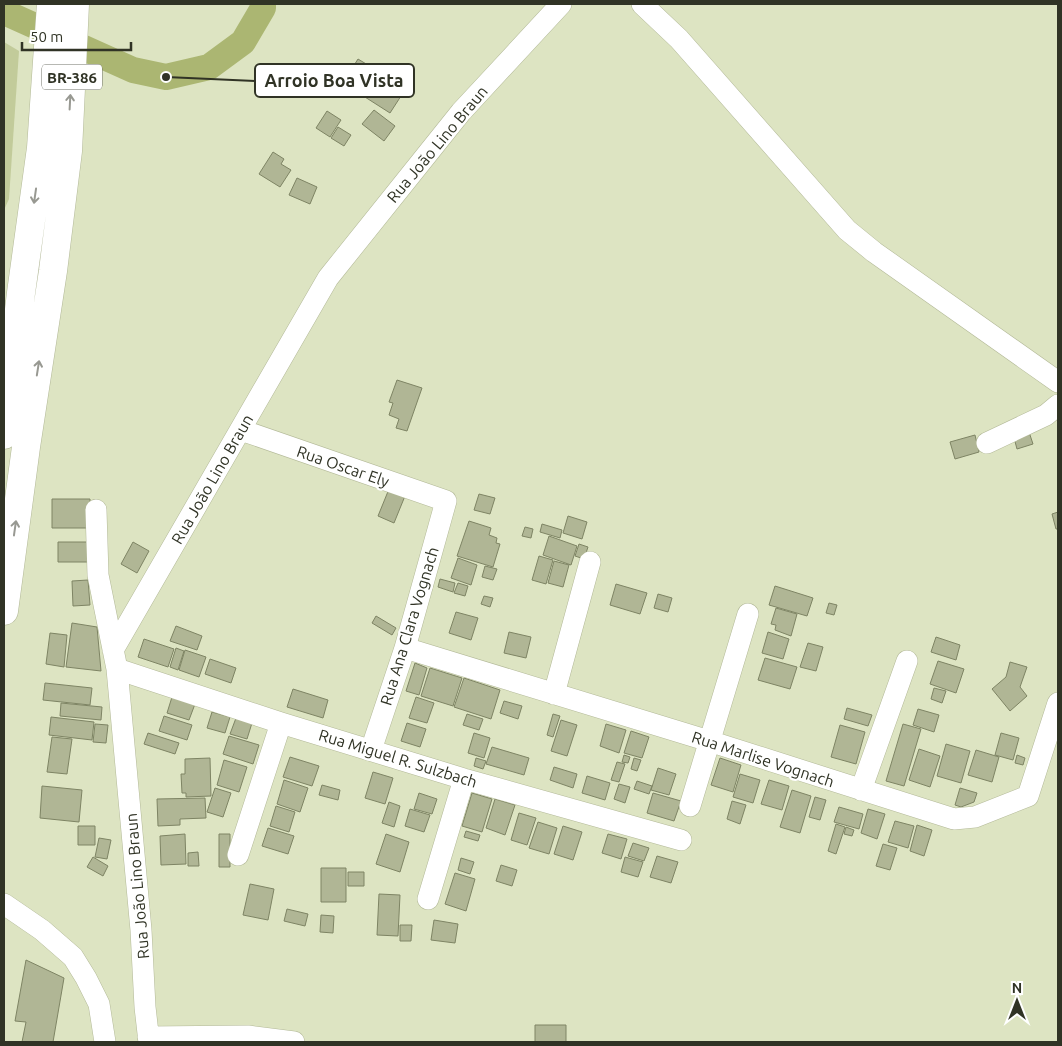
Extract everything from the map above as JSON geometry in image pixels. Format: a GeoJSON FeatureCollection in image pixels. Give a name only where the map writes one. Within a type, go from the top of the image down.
{"type":"FeatureCollection","features":[{"type":"Feature","properties":{"kind":"highway","name":"BR-386"},"geometry":{"type":"LineString","coordinates":[[4,435],[41,148],[51,4]]}},
{"type":"Feature","properties":{"kind":"highway","name":"BR-386"},"geometry":{"type":"LineString","coordinates":[[4,611],[26,447],[53,271],[68,151],[75,4]]}},
{"type":"Feature","properties":{"kind":"highway"},"geometry":{"type":"LineString","coordinates":[[4,340],[21,293]]}},
{"type":"Feature","properties":{"kind":"street","name":"Rua João Lino Braun"},"geometry":{"type":"LineString","coordinates":[[149,1040],[141,930],[115,660],[240,430],[328,278],[461,112],[561,4]]}},
{"type":"Feature","properties":{"kind":"street"},"geometry":{"type":"LineString","coordinates":[[642,4],[680,39],[847,230],[874,252],[1058,382]]}},
{"type":"Feature","properties":{"kind":"street"},"geometry":{"type":"LineString","coordinates":[[987,443],[1046,416],[1058,405]]}},
{"type":"Feature","properties":{"kind":"street","name":"Rua Oscar Ely"},"geometry":{"type":"LineString","coordinates":[[240,430],[446,501]]}},
{"type":"Feature","properties":{"kind":"street","name":"Rua Ana Clara Vognach"},"geometry":{"type":"LineString","coordinates":[[371,750],[405,648],[446,501]]}},
{"type":"Feature","properties":{"kind":"street"},"geometry":{"type":"LineString","coordinates":[[96,510],[98,575],[115,660]]}},
{"type":"Feature","properties":{"kind":"street"},"geometry":{"type":"LineString","coordinates":[[554,694],[590,562]]}},
{"type":"Feature","properties":{"kind":"street"},"geometry":{"type":"LineString","coordinates":[[690,806],[748,614]]}},
{"type":"Feature","properties":{"kind":"street","name":"Rua Marlise Vognach"},"geometry":{"type":"LineString","coordinates":[[405,648],[709,741],[954,819],[975,817],[1028,796],[1058,702]]}},
{"type":"Feature","properties":{"kind":"street","name":"Rua Miguel R. Sulzbach"},"geometry":{"type":"LineString","coordinates":[[115,660],[281,723],[464,779],[681,840]]}},
{"type":"Feature","properties":{"kind":"street"},"geometry":{"type":"LineString","coordinates":[[861,790],[907,661]]}},
{"type":"Feature","properties":{"kind":"street"},"geometry":{"type":"LineString","coordinates":[[238,855],[281,723]]}},
{"type":"Feature","properties":{"kind":"street"},"geometry":{"type":"LineString","coordinates":[[428,899],[464,779]]}},
{"type":"Feature","properties":{"kind":"street"},"geometry":{"type":"LineString","coordinates":[[4,904],[42,930],[73,957],[99,1004],[105,1042]]}},
{"type":"Feature","properties":{"kind":"street"},"geometry":{"type":"LineString","coordinates":[[149,1040],[248,1036],[294,1042]]}},
{"type":"Feature","properties":{"kind":"green space"},"geometry":{"type":"Polygon","coordinates":[[[4,42],[19,51],[9,199],[4,210],[4,42]]]}},
{"type":"Feature","properties":{"kind":"building"},"geometry":{"type":"Polygon","coordinates":[[[358,59],[376,70],[371,77],[401,96],[390,113],[343,83],[358,59]]]}},
{"type":"Feature","properties":{"kind":"building"},"geometry":{"type":"Polygon","coordinates":[[[374,110],[395,126],[384,141],[362,124],[374,110]]]}},
{"type":"Feature","properties":{"kind":"building"},"geometry":{"type":"Polygon","coordinates":[[[327,111],[341,120],[330,137],[316,128],[327,111]]]}},
{"type":"Feature","properties":{"kind":"building"},"geometry":{"type":"Polygon","coordinates":[[[338,127],[351,135],[344,146],[331,138],[338,127]]]}},
{"type":"Feature","properties":{"kind":"building"},"geometry":{"type":"Polygon","coordinates":[[[273,152],[284,159],[281,164],[291,170],[280,187],[259,174],[273,152]]]}},
{"type":"Feature","properties":{"kind":"building"},"geometry":{"type":"Polygon","coordinates":[[[297,178],[317,187],[310,204],[289,195],[297,178]]]}},
{"type":"Feature","properties":{"kind":"building"},"geometry":{"type":"Polygon","coordinates":[[[397,380],[422,388],[407,431],[396,428],[399,419],[389,415],[393,403],[389,402],[397,380]]]}},
{"type":"Feature","properties":{"kind":"building"},"geometry":{"type":"Polygon","coordinates":[[[1028,429],[1033,444],[1017,449],[1013,434],[1028,429]]]}},
{"type":"Feature","properties":{"kind":"building"},"geometry":{"type":"Polygon","coordinates":[[[975,435],[979,452],[955,459],[950,442],[975,435]]]}},
{"type":"Feature","properties":{"kind":"building"},"geometry":{"type":"Polygon","coordinates":[[[389,489],[405,496],[394,523],[378,516],[389,489]]]}},
{"type":"Feature","properties":{"kind":"building"},"geometry":{"type":"Polygon","coordinates":[[[479,494],[495,498],[490,514],[474,510],[479,494]]]}},
{"type":"Feature","properties":{"kind":"building"},"geometry":{"type":"Polygon","coordinates":[[[52,499],[90,499],[90,528],[52,528],[52,499]]]}},
{"type":"Feature","properties":{"kind":"building"},"geometry":{"type":"Polygon","coordinates":[[[1058,512],[1058,529],[1056,529],[1052,514],[1058,512]]]}},
{"type":"Feature","properties":{"kind":"building"},"geometry":{"type":"Polygon","coordinates":[[[568,516],[587,522],[582,539],[563,533],[568,516]]]}},
{"type":"Feature","properties":{"kind":"building"},"geometry":{"type":"Polygon","coordinates":[[[469,521],[491,528],[489,535],[497,538],[496,543],[500,544],[493,567],[457,556],[469,521]]]}},
{"type":"Feature","properties":{"kind":"building"},"geometry":{"type":"Polygon","coordinates":[[[542,524],[562,530],[560,538],[540,532],[542,524]]]}},
{"type":"Feature","properties":{"kind":"building"},"geometry":{"type":"Polygon","coordinates":[[[525,527],[533,529],[531,538],[522,536],[525,527]]]}},
{"type":"Feature","properties":{"kind":"building"},"geometry":{"type":"Polygon","coordinates":[[[549,536],[577,546],[571,565],[543,555],[549,536]]]}},
{"type":"Feature","properties":{"kind":"building"},"geometry":{"type":"Polygon","coordinates":[[[58,542],[93,542],[93,562],[58,562],[58,542]]]}},
{"type":"Feature","properties":{"kind":"building"},"geometry":{"type":"Polygon","coordinates":[[[133,542],[149,551],[137,573],[121,564],[133,542]]]}},
{"type":"Feature","properties":{"kind":"building"},"geometry":{"type":"Polygon","coordinates":[[[579,544],[588,547],[584,559],[575,556],[579,544]]]}},
{"type":"Feature","properties":{"kind":"building"},"geometry":{"type":"Polygon","coordinates":[[[539,556],[553,560],[546,584],[532,580],[539,556]]]}},
{"type":"Feature","properties":{"kind":"building"},"geometry":{"type":"Polygon","coordinates":[[[458,558],[477,565],[471,585],[451,578],[458,558]]]}},
{"type":"Feature","properties":{"kind":"building"},"geometry":{"type":"Polygon","coordinates":[[[554,561],[569,565],[563,587],[548,583],[554,561]]]}},
{"type":"Feature","properties":{"kind":"building"},"geometry":{"type":"Polygon","coordinates":[[[485,566],[497,569],[493,580],[482,577],[485,566]]]}},
{"type":"Feature","properties":{"kind":"building"},"geometry":{"type":"Polygon","coordinates":[[[440,579],[455,583],[453,592],[438,587],[440,579]]]}},
{"type":"Feature","properties":{"kind":"building"},"geometry":{"type":"Polygon","coordinates":[[[88,580],[90,605],[73,606],[72,581],[88,580]]]}},
{"type":"Feature","properties":{"kind":"building"},"geometry":{"type":"Polygon","coordinates":[[[458,583],[468,586],[465,596],[454,593],[458,583]]]}},
{"type":"Feature","properties":{"kind":"building"},"geometry":{"type":"Polygon","coordinates":[[[616,584],[647,593],[640,614],[610,605],[616,584]]]}},
{"type":"Feature","properties":{"kind":"building"},"geometry":{"type":"Polygon","coordinates":[[[775,586],[813,598],[807,616],[769,605],[775,586]]]}},
{"type":"Feature","properties":{"kind":"building"},"geometry":{"type":"Polygon","coordinates":[[[658,594],[672,598],[668,612],[654,608],[658,594]]]}},
{"type":"Feature","properties":{"kind":"building"},"geometry":{"type":"Polygon","coordinates":[[[484,596],[493,598],[490,607],[481,604],[484,596]]]}},
{"type":"Feature","properties":{"kind":"building"},"geometry":{"type":"Polygon","coordinates":[[[829,603],[837,605],[834,615],[826,613],[829,603]]]}},
{"type":"Feature","properties":{"kind":"building"},"geometry":{"type":"Polygon","coordinates":[[[776,608],[797,614],[791,636],[775,630],[776,625],[771,624],[776,608]]]}},
{"type":"Feature","properties":{"kind":"building"},"geometry":{"type":"Polygon","coordinates":[[[456,612],[478,618],[471,640],[449,633],[456,612]]]}},
{"type":"Feature","properties":{"kind":"building"},"geometry":{"type":"Polygon","coordinates":[[[376,616],[396,628],[392,635],[372,623],[376,616]]]}},
{"type":"Feature","properties":{"kind":"building"},"geometry":{"type":"Polygon","coordinates":[[[72,623],[97,627],[101,671],[66,667],[72,623]]]}},
{"type":"Feature","properties":{"kind":"building"},"geometry":{"type":"Polygon","coordinates":[[[176,626],[202,636],[197,650],[170,641],[176,626]]]}},
{"type":"Feature","properties":{"kind":"building"},"geometry":{"type":"Polygon","coordinates":[[[509,632],[531,637],[526,658],[504,653],[509,632]]]}},
{"type":"Feature","properties":{"kind":"building"},"geometry":{"type":"Polygon","coordinates":[[[768,632],[789,639],[783,659],[762,653],[768,632]]]}},
{"type":"Feature","properties":{"kind":"building"},"geometry":{"type":"Polygon","coordinates":[[[50,633],[67,635],[64,667],[46,664],[50,633]]]}},
{"type":"Feature","properties":{"kind":"building"},"geometry":{"type":"Polygon","coordinates":[[[936,637],[960,645],[956,660],[931,652],[936,637]]]}},
{"type":"Feature","properties":{"kind":"building"},"geometry":{"type":"Polygon","coordinates":[[[144,639],[174,649],[168,667],[138,657],[144,639]]]}},
{"type":"Feature","properties":{"kind":"building"},"geometry":{"type":"Polygon","coordinates":[[[808,643],[823,647],[816,671],[800,667],[808,643]]]}},
{"type":"Feature","properties":{"kind":"building"},"geometry":{"type":"Polygon","coordinates":[[[176,648],[184,651],[178,670],[170,667],[176,648]]]}},
{"type":"Feature","properties":{"kind":"building"},"geometry":{"type":"Polygon","coordinates":[[[185,650],[206,657],[199,677],[179,670],[185,650]]]}},
{"type":"Feature","properties":{"kind":"building"},"geometry":{"type":"Polygon","coordinates":[[[765,658],[797,667],[790,689],[758,680],[765,658]]]}},
{"type":"Feature","properties":{"kind":"building"},"geometry":{"type":"Polygon","coordinates":[[[210,659],[236,668],[231,683],[205,674],[210,659]]]}},
{"type":"Feature","properties":{"kind":"building"},"geometry":{"type":"Polygon","coordinates":[[[938,661],[964,669],[956,693],[930,684],[938,661]]]}},
{"type":"Feature","properties":{"kind":"building"},"geometry":{"type":"Polygon","coordinates":[[[1010,662],[1027,667],[1020,687],[1027,696],[1010,711],[992,689],[1006,677],[1010,662]]]}},
{"type":"Feature","properties":{"kind":"building"},"geometry":{"type":"Polygon","coordinates":[[[415,663],[427,668],[419,695],[406,691],[415,663]]]}},
{"type":"Feature","properties":{"kind":"building"},"geometry":{"type":"Polygon","coordinates":[[[430,668],[462,678],[453,706],[421,696],[430,668]]]}},
{"type":"Feature","properties":{"kind":"building"},"geometry":{"type":"Polygon","coordinates":[[[464,678],[500,690],[491,719],[454,707],[464,678]]]}},
{"type":"Feature","properties":{"kind":"building"},"geometry":{"type":"Polygon","coordinates":[[[45,683],[92,688],[90,705],[43,700],[45,683]]]}},
{"type":"Feature","properties":{"kind":"building"},"geometry":{"type":"Polygon","coordinates":[[[934,688],[946,691],[942,703],[931,699],[934,688]]]}},
{"type":"Feature","properties":{"kind":"building"},"geometry":{"type":"Polygon","coordinates":[[[293,689],[328,700],[323,718],[287,707],[293,689]]]}},
{"type":"Feature","properties":{"kind":"building"},"geometry":{"type":"Polygon","coordinates":[[[172,697],[195,704],[189,720],[167,713],[172,697]]]}},
{"type":"Feature","properties":{"kind":"building"},"geometry":{"type":"Polygon","coordinates":[[[416,697],[434,703],[427,723],[409,718],[416,697]]]}},
{"type":"Feature","properties":{"kind":"building"},"geometry":{"type":"Polygon","coordinates":[[[504,701],[522,706],[518,719],[500,713],[504,701]]]}},
{"type":"Feature","properties":{"kind":"building"},"geometry":{"type":"Polygon","coordinates":[[[61,703],[102,707],[101,720],[60,716],[61,703]]]}},
{"type":"Feature","properties":{"kind":"building"},"geometry":{"type":"Polygon","coordinates":[[[847,708],[872,715],[868,726],[844,719],[847,708]]]}},
{"type":"Feature","properties":{"kind":"building"},"geometry":{"type":"Polygon","coordinates":[[[918,709],[939,715],[934,732],[913,725],[918,709]]]}},
{"type":"Feature","properties":{"kind":"building"},"geometry":{"type":"Polygon","coordinates":[[[212,712],[230,717],[225,733],[207,728],[212,712]]]}},
{"type":"Feature","properties":{"kind":"building"},"geometry":{"type":"Polygon","coordinates":[[[467,714],[483,719],[479,730],[463,725],[467,714]]]}},
{"type":"Feature","properties":{"kind":"building"},"geometry":{"type":"Polygon","coordinates":[[[553,714],[560,716],[553,737],[547,735],[553,714]]]}},
{"type":"Feature","properties":{"kind":"building"},"geometry":{"type":"Polygon","coordinates":[[[164,716],[192,725],[187,740],[159,731],[164,716]]]}},
{"type":"Feature","properties":{"kind":"building"},"geometry":{"type":"Polygon","coordinates":[[[51,717],[94,722],[92,740],[49,735],[51,717]]]}},
{"type":"Feature","properties":{"kind":"building"},"geometry":{"type":"Polygon","coordinates":[[[236,718],[252,723],[247,739],[230,734],[236,718]]]}},
{"type":"Feature","properties":{"kind":"building"},"geometry":{"type":"Polygon","coordinates":[[[561,720],[577,725],[567,756],[551,751],[561,720]]]}},
{"type":"Feature","properties":{"kind":"building"},"geometry":{"type":"Polygon","coordinates":[[[407,723],[426,729],[420,747],[401,741],[407,723]]]}},
{"type":"Feature","properties":{"kind":"building"},"geometry":{"type":"Polygon","coordinates":[[[95,724],[108,725],[106,743],[93,742],[95,724]]]}},
{"type":"Feature","properties":{"kind":"building"},"geometry":{"type":"Polygon","coordinates":[[[606,724],[626,730],[619,753],[600,746],[606,724]]]}},
{"type":"Feature","properties":{"kind":"building"},"geometry":{"type":"Polygon","coordinates":[[[903,724],[921,729],[904,786],[886,781],[903,724]]]}},
{"type":"Feature","properties":{"kind":"building"},"geometry":{"type":"Polygon","coordinates":[[[840,725],[865,732],[856,764],[831,757],[840,725]]]}},
{"type":"Feature","properties":{"kind":"building"},"geometry":{"type":"Polygon","coordinates":[[[631,731],[649,737],[642,758],[624,753],[631,731]]]}},
{"type":"Feature","properties":{"kind":"building"},"geometry":{"type":"Polygon","coordinates":[[[148,733],[179,743],[175,754],[144,744],[148,733]]]}},
{"type":"Feature","properties":{"kind":"building"},"geometry":{"type":"Polygon","coordinates":[[[474,733],[490,738],[484,758],[468,753],[474,733]]]}},
{"type":"Feature","properties":{"kind":"building"},"geometry":{"type":"Polygon","coordinates":[[[1001,733],[1019,738],[1013,760],[995,755],[1001,733]]]}},
{"type":"Feature","properties":{"kind":"building"},"geometry":{"type":"Polygon","coordinates":[[[229,736],[259,745],[253,764],[223,754],[229,736]]]}},
{"type":"Feature","properties":{"kind":"building"},"geometry":{"type":"Polygon","coordinates":[[[52,737],[72,739],[67,774],[47,772],[52,737]]]}},
{"type":"Feature","properties":{"kind":"building"},"geometry":{"type":"Polygon","coordinates":[[[946,744],[970,751],[961,783],[937,776],[946,744]]]}},
{"type":"Feature","properties":{"kind":"building"},"geometry":{"type":"Polygon","coordinates":[[[492,747],[529,758],[524,775],[486,764],[492,747]]]}},
{"type":"Feature","properties":{"kind":"building"},"geometry":{"type":"Polygon","coordinates":[[[919,749],[940,756],[930,787],[909,780],[919,749]]]}},
{"type":"Feature","properties":{"kind":"building"},"geometry":{"type":"Polygon","coordinates":[[[976,750],[999,757],[992,782],[968,775],[976,750]]]}},
{"type":"Feature","properties":{"kind":"building"},"geometry":{"type":"Polygon","coordinates":[[[624,755],[630,757],[628,763],[622,762],[624,755]]]}},
{"type":"Feature","properties":{"kind":"building"},"geometry":{"type":"Polygon","coordinates":[[[1017,755],[1025,758],[1023,765],[1015,763],[1017,755]]]}},
{"type":"Feature","properties":{"kind":"building"},"geometry":{"type":"Polygon","coordinates":[[[290,757],[319,766],[312,786],[283,777],[290,757]]]}},
{"type":"Feature","properties":{"kind":"building"},"geometry":{"type":"Polygon","coordinates":[[[210,758],[211,796],[186,797],[186,793],[182,793],[181,774],[185,774],[185,759],[210,758]]]}},
{"type":"Feature","properties":{"kind":"building"},"geometry":{"type":"Polygon","coordinates":[[[476,758],[486,761],[483,769],[474,766],[476,758]]]}},
{"type":"Feature","properties":{"kind":"building"},"geometry":{"type":"Polygon","coordinates":[[[634,758],[641,760],[637,771],[631,769],[634,758]]]}},
{"type":"Feature","properties":{"kind":"building"},"geometry":{"type":"Polygon","coordinates":[[[720,758],[741,765],[733,792],[711,785],[720,758]]]}},
{"type":"Feature","properties":{"kind":"building"},"geometry":{"type":"Polygon","coordinates":[[[224,760],[247,767],[239,792],[217,785],[224,760]]]}},
{"type":"Feature","properties":{"kind":"building"},"geometry":{"type":"Polygon","coordinates":[[[617,762],[625,764],[619,782],[611,780],[617,762]]]}},
{"type":"Feature","properties":{"kind":"building"},"geometry":{"type":"Polygon","coordinates":[[[554,767],[577,774],[573,788],[550,780],[554,767]]]}},
{"type":"Feature","properties":{"kind":"building"},"geometry":{"type":"Polygon","coordinates":[[[658,768],[676,774],[669,795],[651,790],[658,768]]]}},
{"type":"Feature","properties":{"kind":"building"},"geometry":{"type":"Polygon","coordinates":[[[373,772],[393,778],[385,804],[365,798],[373,772]]]}},
{"type":"Feature","properties":{"kind":"building"},"geometry":{"type":"Polygon","coordinates":[[[740,774],[760,780],[753,803],[733,797],[740,774]]]}},
{"type":"Feature","properties":{"kind":"building"},"geometry":{"type":"Polygon","coordinates":[[[587,776],[610,783],[605,800],[582,793],[587,776]]]}},
{"type":"Feature","properties":{"kind":"building"},"geometry":{"type":"Polygon","coordinates":[[[284,780],[308,788],[300,812],[277,804],[284,780]]]}},
{"type":"Feature","properties":{"kind":"building"},"geometry":{"type":"Polygon","coordinates":[[[769,780],[789,786],[782,810],[761,804],[769,780]]]}},
{"type":"Feature","properties":{"kind":"building"},"geometry":{"type":"Polygon","coordinates":[[[637,781],[652,786],[649,794],[634,789],[637,781]]]}},
{"type":"Feature","properties":{"kind":"building"},"geometry":{"type":"Polygon","coordinates":[[[619,784],[630,787],[625,803],[614,799],[619,784]]]}},
{"type":"Feature","properties":{"kind":"building"},"geometry":{"type":"Polygon","coordinates":[[[322,785],[340,790],[338,800],[319,795],[322,785]]]}},
{"type":"Feature","properties":{"kind":"building"},"geometry":{"type":"Polygon","coordinates":[[[42,786],[82,790],[79,822],[40,818],[42,786]]]}},
{"type":"Feature","properties":{"kind":"building"},"geometry":{"type":"Polygon","coordinates":[[[215,788],[231,793],[223,817],[207,812],[215,788]]]}},
{"type":"Feature","properties":{"kind":"building"},"geometry":{"type":"Polygon","coordinates":[[[960,788],[977,793],[974,802],[961,807],[955,805],[960,788]]]}},
{"type":"Feature","properties":{"kind":"building"},"geometry":{"type":"Polygon","coordinates":[[[792,790],[811,796],[800,833],[780,827],[792,790]]]}},
{"type":"Feature","properties":{"kind":"building"},"geometry":{"type":"Polygon","coordinates":[[[419,793],[437,799],[432,814],[414,809],[419,793]]]}},
{"type":"Feature","properties":{"kind":"building"},"geometry":{"type":"Polygon","coordinates":[[[472,793],[492,799],[482,832],[462,826],[472,793]]]}},
{"type":"Feature","properties":{"kind":"building"},"geometry":{"type":"Polygon","coordinates":[[[653,793],[681,801],[674,821],[647,813],[653,793]]]}},
{"type":"Feature","properties":{"kind":"building"},"geometry":{"type":"Polygon","coordinates":[[[815,797],[826,800],[820,820],[809,817],[815,797]]]}},
{"type":"Feature","properties":{"kind":"building"},"geometry":{"type":"Polygon","coordinates":[[[205,798],[206,818],[180,819],[180,825],[158,826],[157,799],[205,798]]]}},
{"type":"Feature","properties":{"kind":"building"},"geometry":{"type":"Polygon","coordinates":[[[495,799],[515,805],[505,835],[486,828],[495,799]]]}},
{"type":"Feature","properties":{"kind":"building"},"geometry":{"type":"Polygon","coordinates":[[[732,801],[746,805],[740,824],[727,819],[732,801]]]}},
{"type":"Feature","properties":{"kind":"building"},"geometry":{"type":"Polygon","coordinates":[[[389,802],[400,806],[394,827],[382,823],[389,802]]]}},
{"type":"Feature","properties":{"kind":"building"},"geometry":{"type":"Polygon","coordinates":[[[276,806],[295,812],[289,832],[270,826],[276,806]]]}},
{"type":"Feature","properties":{"kind":"building"},"geometry":{"type":"Polygon","coordinates":[[[839,807],[863,814],[859,829],[834,822],[839,807]]]}},
{"type":"Feature","properties":{"kind":"building"},"geometry":{"type":"Polygon","coordinates":[[[410,809],[430,815],[424,832],[405,826],[410,809]]]}},
{"type":"Feature","properties":{"kind":"building"},"geometry":{"type":"Polygon","coordinates":[[[868,809],[885,814],[877,839],[861,833],[868,809]]]}},
{"type":"Feature","properties":{"kind":"building"},"geometry":{"type":"Polygon","coordinates":[[[519,813],[536,818],[527,845],[511,840],[519,813]]]}},
{"type":"Feature","properties":{"kind":"building"},"geometry":{"type":"Polygon","coordinates":[[[895,821],[914,826],[908,848],[888,842],[895,821]]]}},
{"type":"Feature","properties":{"kind":"building"},"geometry":{"type":"Polygon","coordinates":[[[538,822],[557,828],[549,854],[529,848],[538,822]]]}},
{"type":"Feature","properties":{"kind":"building"},"geometry":{"type":"Polygon","coordinates":[[[836,824],[845,827],[836,854],[828,851],[836,824]]]}},
{"type":"Feature","properties":{"kind":"building"},"geometry":{"type":"Polygon","coordinates":[[[917,825],[932,830],[924,856],[910,851],[917,825]]]}},
{"type":"Feature","properties":{"kind":"building"},"geometry":{"type":"Polygon","coordinates":[[[78,826],[95,826],[95,845],[78,845],[78,826]]]}},
{"type":"Feature","properties":{"kind":"building"},"geometry":{"type":"Polygon","coordinates":[[[563,826],[582,832],[573,860],[554,854],[563,826]]]}},
{"type":"Feature","properties":{"kind":"building"},"geometry":{"type":"Polygon","coordinates":[[[846,827],[854,830],[852,836],[844,834],[846,827]]]}},
{"type":"Feature","properties":{"kind":"building"},"geometry":{"type":"Polygon","coordinates":[[[268,828],[294,836],[288,854],[262,846],[268,828]]]}},
{"type":"Feature","properties":{"kind":"building"},"geometry":{"type":"Polygon","coordinates":[[[466,831],[480,835],[478,841],[464,837],[466,831]]]}},
{"type":"Feature","properties":{"kind":"building"},"geometry":{"type":"Polygon","coordinates":[[[185,834],[186,864],[161,865],[160,836],[185,834]]]}},
{"type":"Feature","properties":{"kind":"building"},"geometry":{"type":"Polygon","coordinates":[[[219,834],[230,834],[230,867],[219,867],[219,834]]]}},
{"type":"Feature","properties":{"kind":"building"},"geometry":{"type":"Polygon","coordinates":[[[386,834],[409,842],[400,872],[376,864],[386,834]]]}},
{"type":"Feature","properties":{"kind":"building"},"geometry":{"type":"Polygon","coordinates":[[[608,834],[627,839],[621,859],[602,853],[608,834]]]}},
{"type":"Feature","properties":{"kind":"building"},"geometry":{"type":"Polygon","coordinates":[[[99,838],[111,840],[107,859],[95,857],[99,838]]]}},
{"type":"Feature","properties":{"kind":"building"},"geometry":{"type":"Polygon","coordinates":[[[633,843],[649,848],[644,861],[628,856],[633,843]]]}},
{"type":"Feature","properties":{"kind":"building"},"geometry":{"type":"Polygon","coordinates":[[[883,844],[897,848],[890,870],[876,866],[883,844]]]}},
{"type":"Feature","properties":{"kind":"building"},"geometry":{"type":"Polygon","coordinates":[[[198,852],[199,866],[188,866],[188,853],[198,852]]]}},
{"type":"Feature","properties":{"kind":"building"},"geometry":{"type":"Polygon","coordinates":[[[657,856],[678,862],[671,883],[650,877],[657,856]]]}},
{"type":"Feature","properties":{"kind":"building"},"geometry":{"type":"Polygon","coordinates":[[[93,857],[108,866],[103,876],[87,867],[93,857]]]}},
{"type":"Feature","properties":{"kind":"building"},"geometry":{"type":"Polygon","coordinates":[[[625,857],[643,862],[638,877],[621,872],[625,857]]]}},
{"type":"Feature","properties":{"kind":"building"},"geometry":{"type":"Polygon","coordinates":[[[461,858],[474,862],[470,874],[458,870],[461,858]]]}},
{"type":"Feature","properties":{"kind":"building"},"geometry":{"type":"Polygon","coordinates":[[[501,865],[517,870],[512,886],[496,881],[501,865]]]}},
{"type":"Feature","properties":{"kind":"building"},"geometry":{"type":"Polygon","coordinates":[[[321,868],[346,868],[346,902],[321,902],[321,868]]]}},
{"type":"Feature","properties":{"kind":"building"},"geometry":{"type":"Polygon","coordinates":[[[348,872],[364,872],[364,886],[348,886],[348,872]]]}},
{"type":"Feature","properties":{"kind":"building"},"geometry":{"type":"Polygon","coordinates":[[[455,873],[475,879],[466,911],[445,904],[455,873]]]}},
{"type":"Feature","properties":{"kind":"building"},"geometry":{"type":"Polygon","coordinates":[[[250,884],[274,889],[268,920],[243,915],[250,884]]]}},
{"type":"Feature","properties":{"kind":"building"},"geometry":{"type":"Polygon","coordinates":[[[379,894],[400,895],[398,936],[377,935],[379,894]]]}},
{"type":"Feature","properties":{"kind":"building"},"geometry":{"type":"Polygon","coordinates":[[[287,909],[308,914],[305,926],[284,921],[287,909]]]}},
{"type":"Feature","properties":{"kind":"building"},"geometry":{"type":"Polygon","coordinates":[[[321,915],[334,916],[333,933],[320,932],[321,915]]]}},
{"type":"Feature","properties":{"kind":"building"},"geometry":{"type":"Polygon","coordinates":[[[434,920],[458,924],[455,943],[431,940],[434,920]]]}},
{"type":"Feature","properties":{"kind":"building"},"geometry":{"type":"Polygon","coordinates":[[[400,925],[412,925],[411,941],[400,941],[400,925]]]}},
{"type":"Feature","properties":{"kind":"building"},"geometry":{"type":"Polygon","coordinates":[[[26,960],[64,978],[53,1042],[22,1042],[26,1022],[15,1021],[26,960]]]}},
{"type":"Feature","properties":{"kind":"building"},"geometry":{"type":"Polygon","coordinates":[[[535,1025],[566,1025],[566,1042],[535,1042],[535,1025]]]}},
{"type":"Feature","properties":{"kind":"waterway"},"geometry":{"type":"LineString","coordinates":[[4,12],[133,70],[166,77],[209,67],[243,42],[263,8],[263,4]]}},
{"type":"Feature","properties":{"kind":"place","name":"Arroio Boa Vista"},"geometry":{"type":"Point","coordinates":[166,77]}}]}
